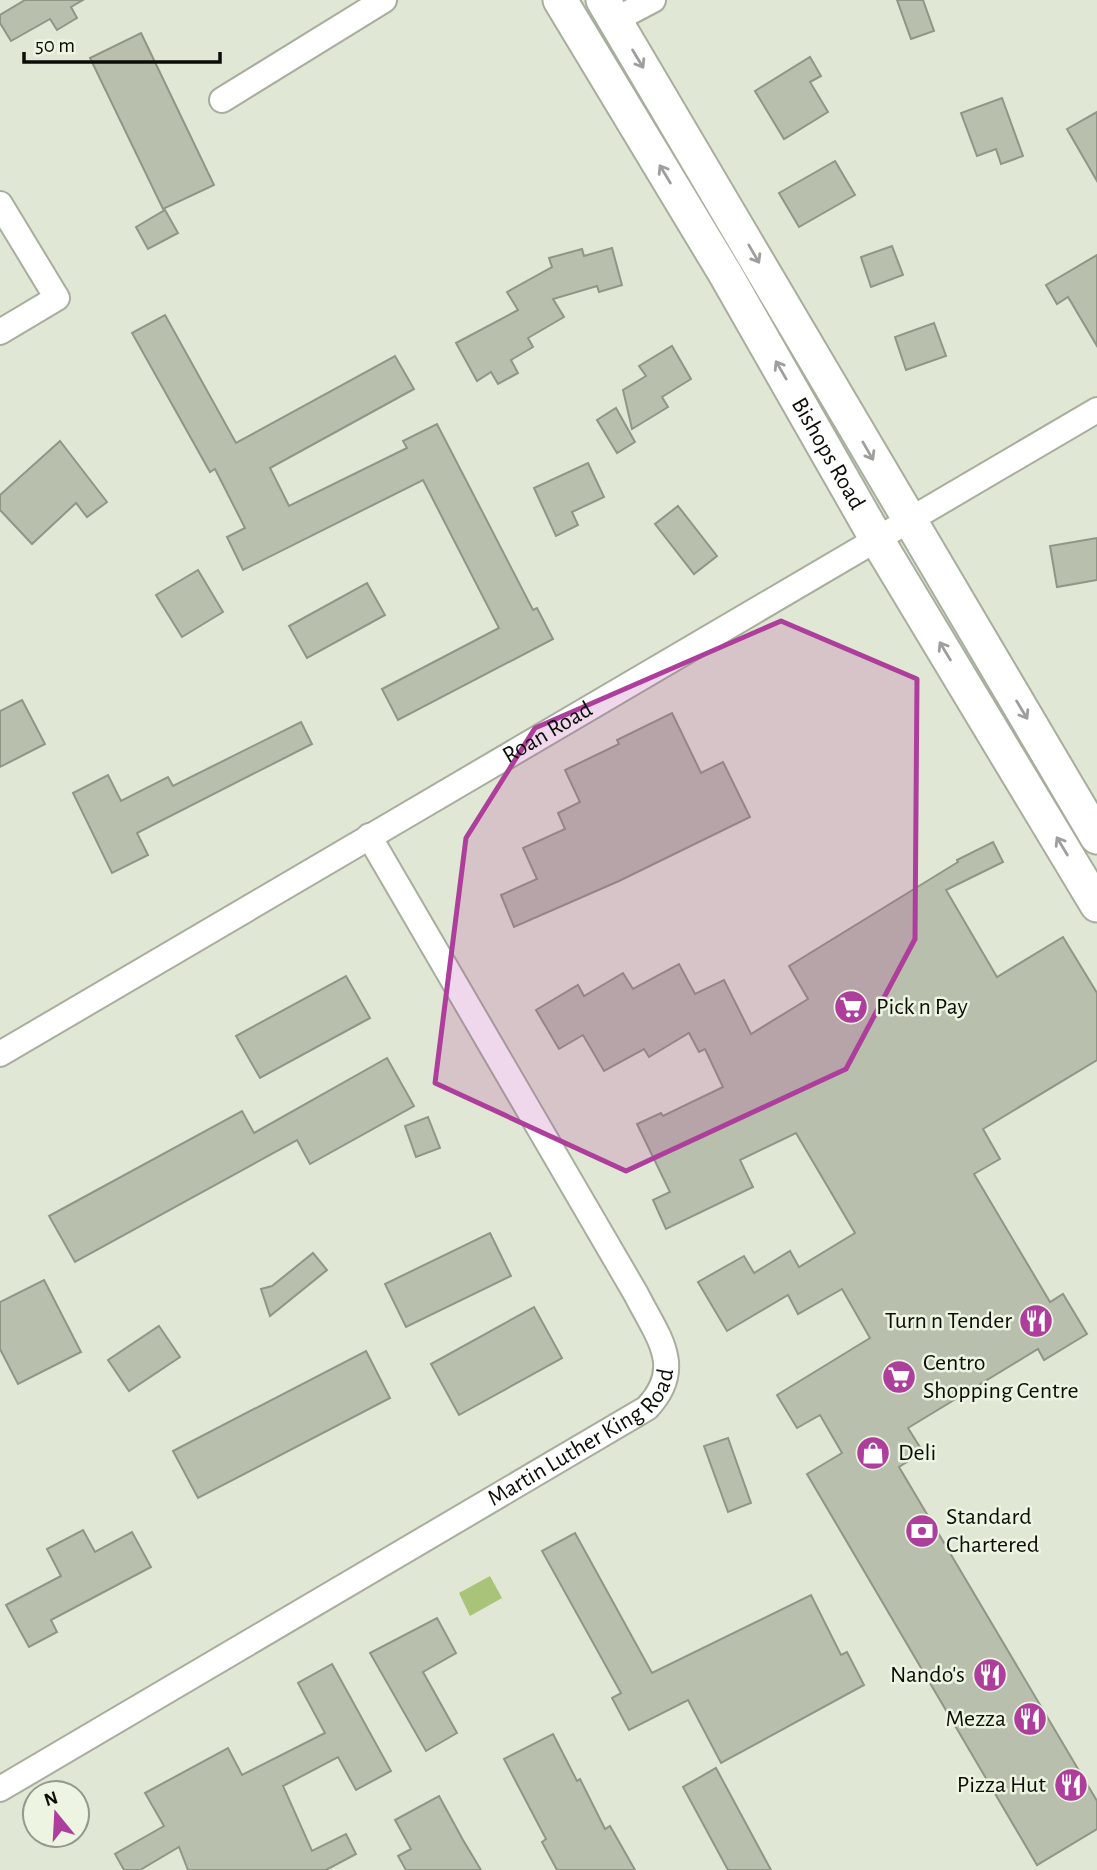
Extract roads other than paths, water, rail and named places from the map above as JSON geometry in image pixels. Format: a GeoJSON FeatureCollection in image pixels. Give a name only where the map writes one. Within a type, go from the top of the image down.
{"type":"FeatureCollection","features":[{"type":"Feature","properties":{"kind":"main road","name":"Bishops Road"},"geometry":{"type":"LineString","coordinates":[[560,0],[726,275],[876,538],[1097,905]]}},
{"type":"Feature","properties":{"kind":"main road","name":"Bishops Road"},"geometry":{"type":"LineString","coordinates":[[609,10],[1097,837]]}},
{"type":"Feature","properties":{"kind":"street"},"geometry":{"type":"LineString","coordinates":[[222,100],[384,0]]}},
{"type":"Feature","properties":{"kind":"street"},"geometry":{"type":"LineString","coordinates":[[609,10],[653,0]]}},
{"type":"Feature","properties":{"kind":"street"},"geometry":{"type":"LineString","coordinates":[[0,204],[57,298],[0,332]]}},
{"type":"Feature","properties":{"kind":"street","name":"Roan Road"},"geometry":{"type":"LineString","coordinates":[[0,1054],[1097,410]]}},
{"type":"Feature","properties":{"kind":"street","name":"Martin Luther King Road"},"geometry":{"type":"LineString","coordinates":[[0,1789],[635,1416],[661,1394],[667,1377],[667,1356],[636,1294],[369,836]]}},
{"type":"Feature","properties":{"kind":"place","name":"Pick n Pay"},"geometry":{"type":"Point","coordinates":[851,1007]}},
{"type":"Feature","properties":{"kind":"place","name":"Turn n Tender"},"geometry":{"type":"Point","coordinates":[1036,1321]}},
{"type":"Feature","properties":{"kind":"place","name":"Centro Shopping Centre"},"geometry":{"type":"Point","coordinates":[899,1377]}},
{"type":"Feature","properties":{"kind":"place","name":"Deli"},"geometry":{"type":"Point","coordinates":[873,1453]}},
{"type":"Feature","properties":{"kind":"place","name":"Standard Chartered"},"geometry":{"type":"Point","coordinates":[922,1531]}},
{"type":"Feature","properties":{"kind":"place","name":"Nando's"},"geometry":{"type":"Point","coordinates":[990,1675]}},
{"type":"Feature","properties":{"kind":"place","name":"Mezza"},"geometry":{"type":"Point","coordinates":[1030,1719]}},
{"type":"Feature","properties":{"kind":"place","name":"Pizza Hut"},"geometry":{"type":"Point","coordinates":[1071,1785]}}]}
